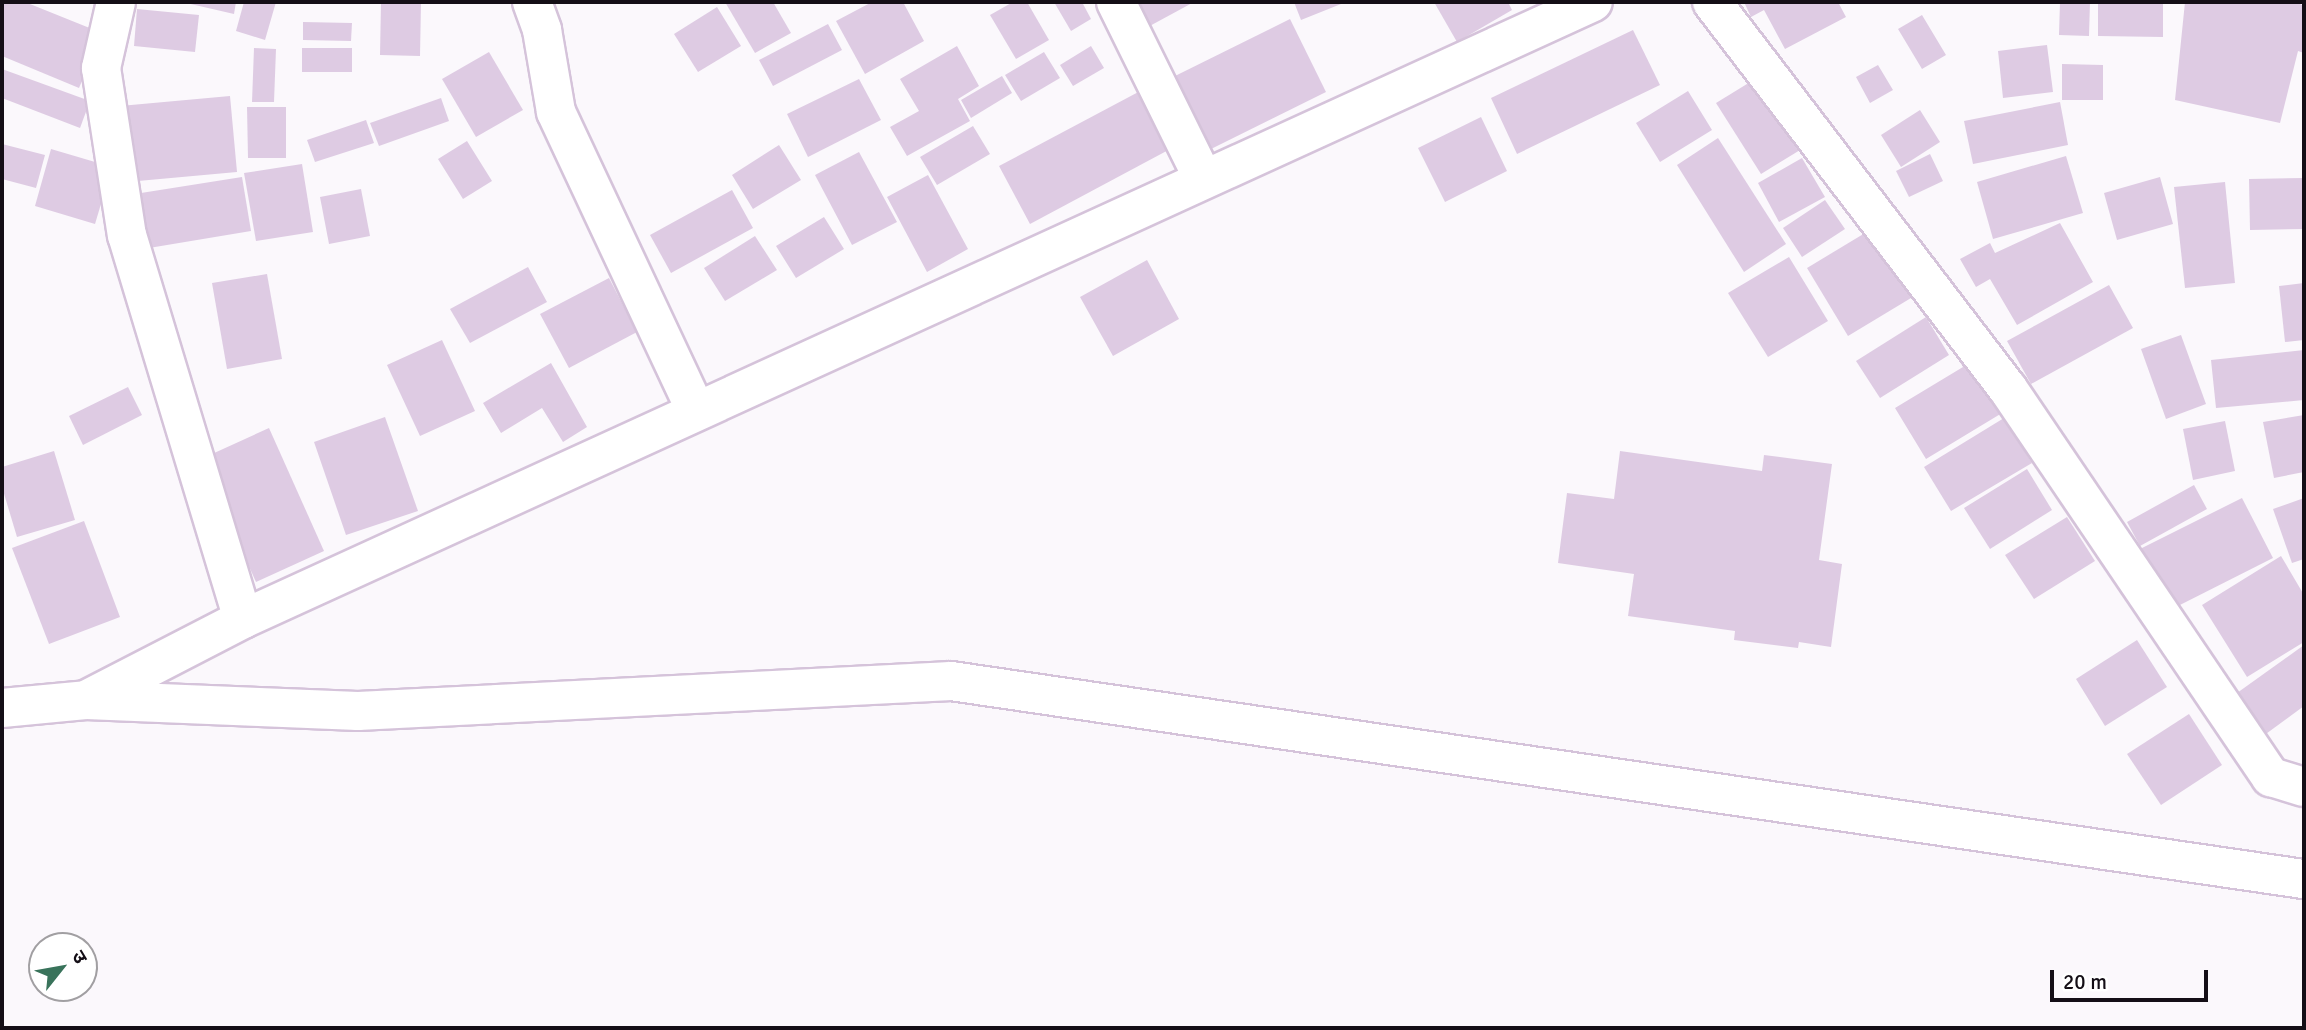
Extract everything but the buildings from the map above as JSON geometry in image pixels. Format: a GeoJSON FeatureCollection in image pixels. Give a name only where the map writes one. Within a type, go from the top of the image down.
{"type":"FeatureCollection","features":[{"type":"Feature","properties":{"kind":"street"},"geometry":{"type":"LineString","coordinates":[[116,2],[100,68],[127,235],[243,619]]}},
{"type":"Feature","properties":{"kind":"street"},"geometry":{"type":"LineString","coordinates":[[532,2],[542,30],[556,112],[696,411]]}},
{"type":"Feature","properties":{"kind":"street"},"geometry":{"type":"LineString","coordinates":[[1115,2],[1203,178]]}},
{"type":"Feature","properties":{"kind":"street"},"geometry":{"type":"LineString","coordinates":[[86,700],[243,619],[1593,2]]}},
{"type":"Feature","properties":{"kind":"street"},"geometry":{"type":"LineString","coordinates":[[1712,2],[2008,389],[2271,777],[2304,787]]}},
{"type":"Feature","properties":{"kind":"street"},"geometry":{"type":"LineString","coordinates":[[2,708],[86,700],[358,712],[951,681],[2304,879]]}}]}
